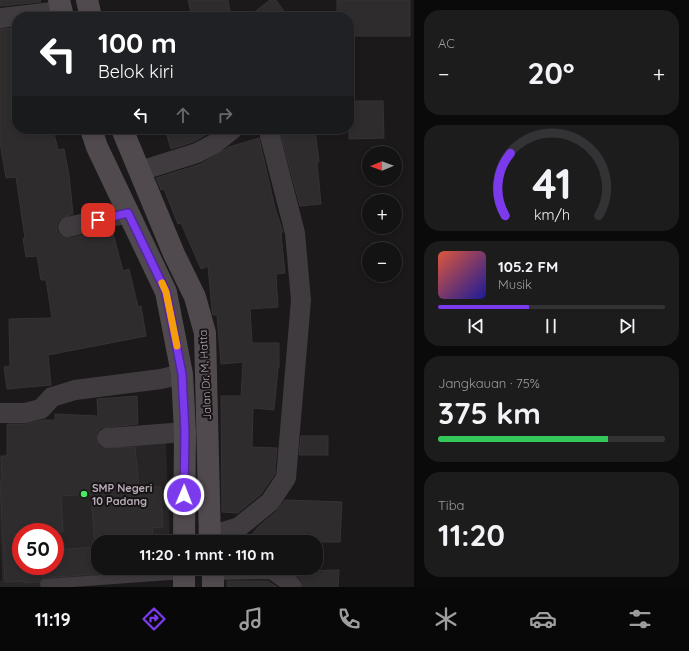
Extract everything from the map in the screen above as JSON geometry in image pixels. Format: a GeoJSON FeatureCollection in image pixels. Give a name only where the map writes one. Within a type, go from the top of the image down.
{"type":"FeatureCollection","features":[{"type":"Feature","properties":{"kind":"main road"},"geometry":{"type":"LineString","coordinates":[[87,0],[90,12]]}},
{"type":"Feature","properties":{"kind":"main road","name":"Jalan Dr. M. Hatta"},"geometry":{"type":"LineString","coordinates":[[93,134],[97,147],[166,292],[182,374],[185,432],[184,535]]}},
{"type":"Feature","properties":{"kind":"main road","name":"Jalan Dr. M. Hatta"},"geometry":{"type":"LineString","coordinates":[[124,134],[174,254],[196,297],[205,333],[210,535]]}},
{"type":"Feature","properties":{"kind":"street"},"geometry":{"type":"LineString","coordinates":[[41,12],[61,9]]}},
{"type":"Feature","properties":{"kind":"street"},"geometry":{"type":"LineString","coordinates":[[0,18],[12,16]]}},
{"type":"Feature","properties":{"kind":"street"},"geometry":{"type":"LineString","coordinates":[[140,171],[197,153],[214,144],[227,134]]}},
{"type":"Feature","properties":{"kind":"street"},"geometry":{"type":"LineString","coordinates":[[220,535],[239,527],[270,502],[286,478],[301,300],[295,233],[270,136]]}},
{"type":"Feature","properties":{"kind":"street"},"geometry":{"type":"LineString","coordinates":[[68,227],[128,213]]}},
{"type":"Feature","properties":{"kind":"street"},"geometry":{"type":"LineString","coordinates":[[0,413],[25,413],[41,409],[52,397],[75,390],[161,379],[182,374]]}},
{"type":"Feature","properties":{"kind":"street"},"geometry":{"type":"LineString","coordinates":[[107,438],[185,432]]}},
{"type":"Feature","properties":{"kind":"street"},"geometry":{"type":"LineString","coordinates":[[280,575],[286,579],[292,587]]}},
{"type":"Feature","properties":{"kind":"lane"},"geometry":{"type":"LineString","coordinates":[[45,584],[184,576]]}},
{"type":"Feature","properties":{"kind":"shaded area","name":"SMP Negeri 10 Padang"},"geometry":{"type":"Polygon","coordinates":[[[166,443],[170,535],[91,535],[91,575],[172,575],[172,577],[55,587],[0,587],[0,581],[2,580],[0,535],[0,455],[166,443]]]}},
{"type":"Feature","properties":{"kind":"building"},"geometry":{"type":"Polygon","coordinates":[[[0,0],[40,0],[41,2],[0,6],[0,0]]]}},
{"type":"Feature","properties":{"kind":"building"},"geometry":{"type":"Polygon","coordinates":[[[188,0],[228,0],[230,12],[191,12],[188,0]]]}},
{"type":"Feature","properties":{"kind":"building"},"geometry":{"type":"Polygon","coordinates":[[[270,0],[276,0],[284,12],[254,12],[270,0]]]}},
{"type":"Feature","properties":{"kind":"building"},"geometry":{"type":"Polygon","coordinates":[[[337,0],[410,0],[410,36],[354,36],[354,12],[337,12],[337,0]]]}},
{"type":"Feature","properties":{"kind":"building"},"geometry":{"type":"Polygon","coordinates":[[[12,28],[12,134],[54,134],[58,150],[64,149],[69,175],[73,214],[60,219],[57,224],[57,230],[60,235],[70,238],[112,229],[123,271],[129,269],[138,307],[141,306],[146,336],[48,355],[51,385],[7,389],[4,367],[10,366],[9,319],[52,318],[46,280],[41,280],[37,256],[26,257],[23,239],[25,238],[16,177],[6,178],[0,143],[0,29],[12,28]]]}},
{"type":"Feature","properties":{"kind":"building"},"geometry":{"type":"Polygon","coordinates":[[[354,101],[383,101],[384,138],[349,139],[349,134],[354,134],[354,101]]]}},
{"type":"Feature","properties":{"kind":"building"},"geometry":{"type":"Polygon","coordinates":[[[166,134],[207,134],[193,142],[171,149],[166,134]]]}},
{"type":"Feature","properties":{"kind":"building"},"geometry":{"type":"Polygon","coordinates":[[[281,134],[316,134],[319,162],[317,162],[321,204],[300,206],[281,134]]]}},
{"type":"Feature","properties":{"kind":"building"},"geometry":{"type":"Polygon","coordinates":[[[259,138],[275,208],[283,232],[281,233],[285,273],[276,274],[278,307],[250,309],[252,343],[279,343],[279,368],[274,410],[253,408],[252,447],[277,448],[275,474],[261,494],[238,513],[222,512],[221,396],[241,396],[243,362],[221,364],[217,315],[213,315],[212,311],[208,266],[201,269],[181,223],[178,224],[164,189],[161,190],[156,178],[201,164],[229,147],[259,138]]]}},
{"type":"Feature","properties":{"kind":"building","name":"SMP Negeri 10 Padang"},"geometry":{"type":"Polygon","coordinates":[[[137,396],[138,424],[101,428],[97,433],[96,439],[98,445],[102,448],[135,447],[139,488],[161,487],[163,527],[152,528],[153,535],[94,535],[91,494],[61,496],[62,523],[12,523],[12,575],[64,575],[64,549],[91,547],[91,574],[45,578],[39,582],[5,582],[0,482],[2,481],[1,457],[7,456],[7,424],[25,424],[44,420],[55,420],[55,414],[98,416],[97,399],[137,396]]]}},
{"type":"Feature","properties":{"kind":"building"},"geometry":{"type":"Polygon","coordinates":[[[301,436],[328,436],[328,455],[299,455],[301,436]]]}},
{"type":"Feature","properties":{"kind":"building"},"geometry":{"type":"Polygon","coordinates":[[[285,500],[342,502],[340,542],[323,542],[323,535],[251,535],[259,526],[277,511],[285,500]]]}},
{"type":"Feature","properties":{"kind":"building"},"geometry":{"type":"Polygon","coordinates":[[[323,570],[339,570],[338,587],[303,587],[301,580],[297,575],[323,575],[323,570]]]}},
{"type":"Feature","properties":{"kind":"building"},"geometry":{"type":"Polygon","coordinates":[[[227,581],[268,581],[277,587],[227,587],[227,581]]]}},
{"type":"Feature","properties":{"kind":"slow traffic"},"geometry":{"type":"LineString","coordinates":[[162,283],[166,292],[177,346]]}},
{"type":"Feature","properties":{"kind":"place","name":"SMP Negeri 10 Padang"},"geometry":{"type":"Point","coordinates":[84,494]}},
{"type":"Feature","properties":{"kind":"route"},"geometry":{"type":"LineString","coordinates":[[98,220],[128,213],[166,292],[182,374],[185,432],[184,495]]}}]}
